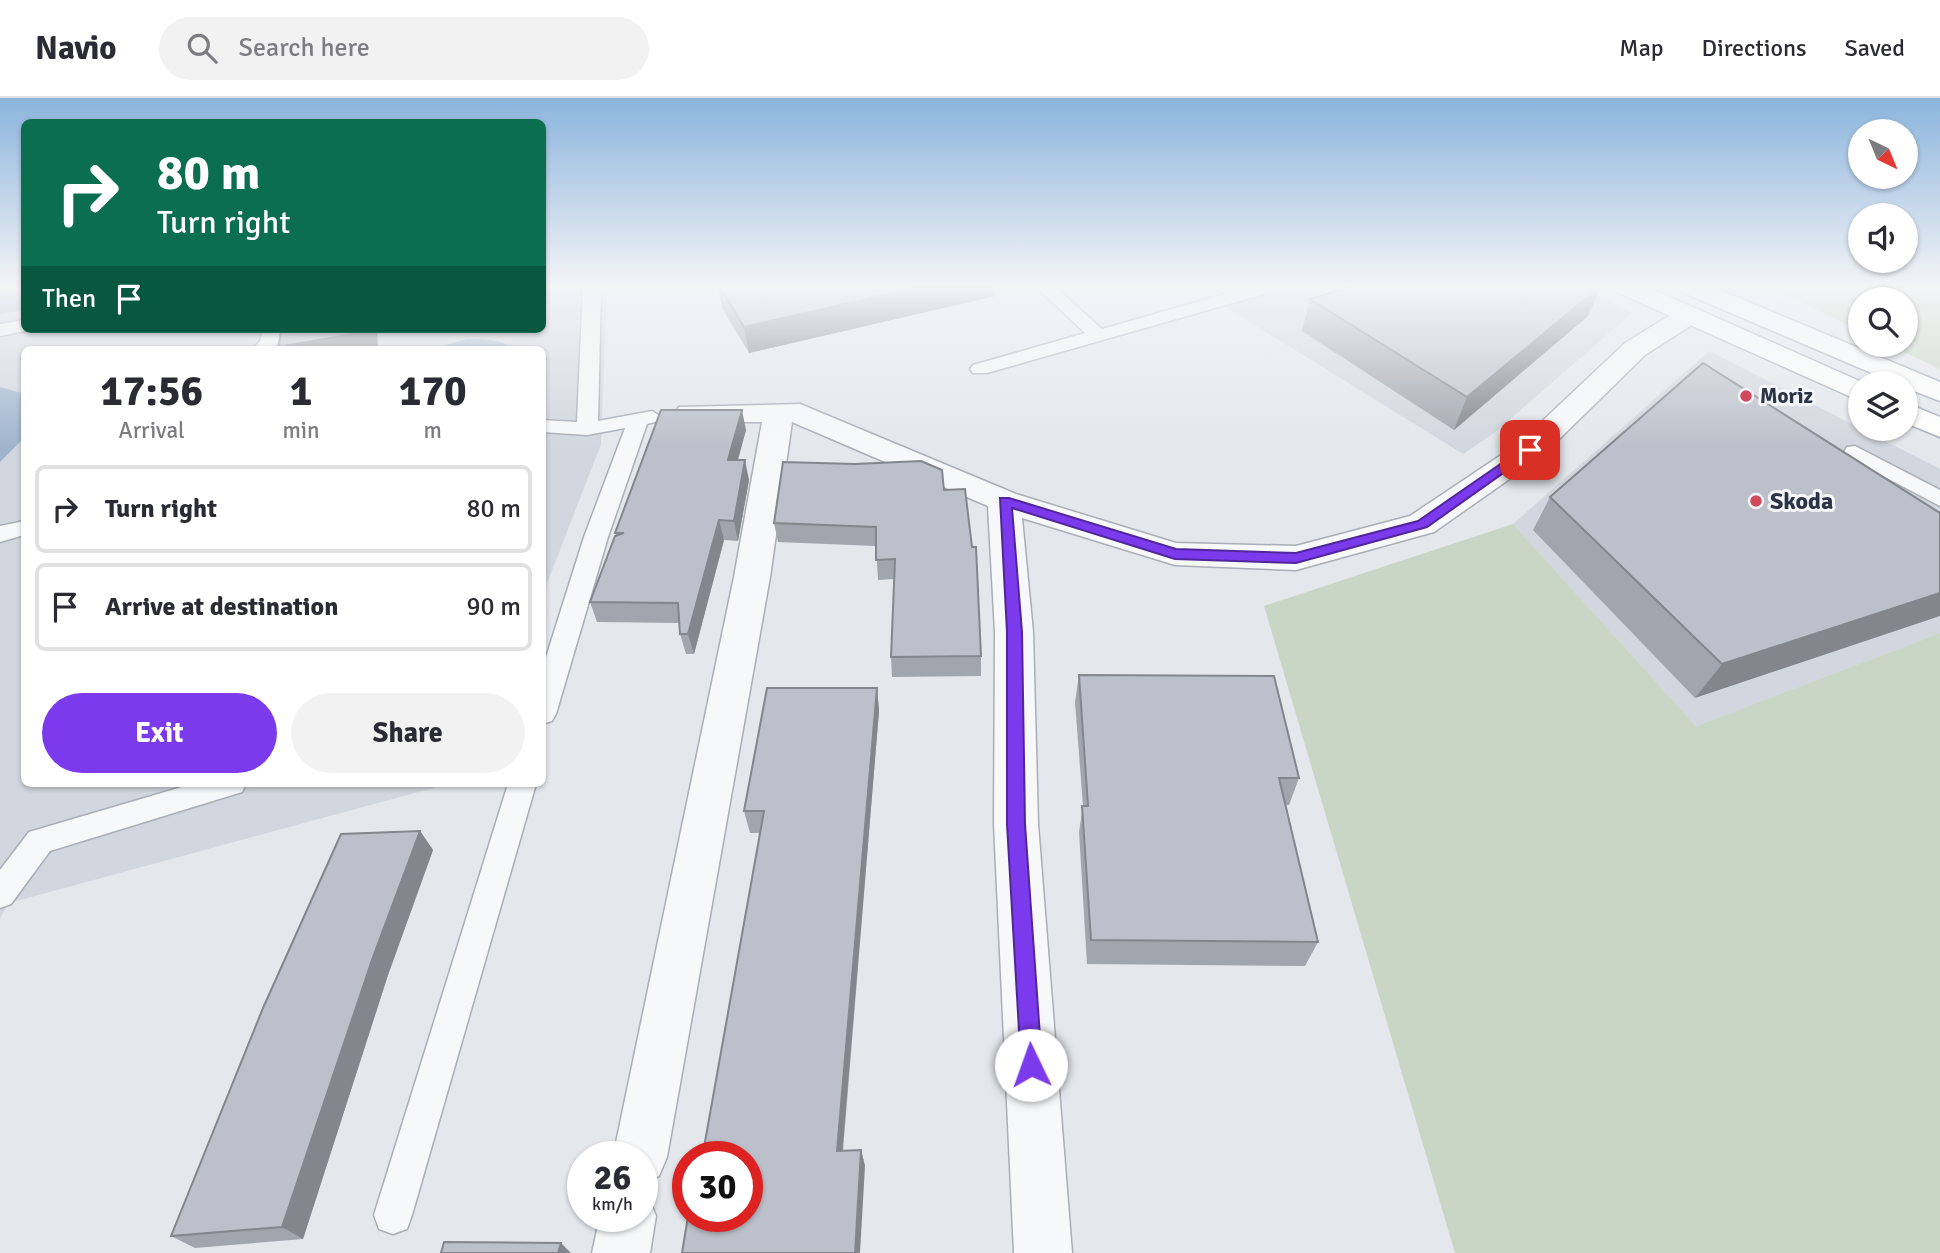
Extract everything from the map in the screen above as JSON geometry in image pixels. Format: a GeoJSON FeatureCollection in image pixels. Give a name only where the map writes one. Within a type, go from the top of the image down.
{"type":"FeatureCollection","features":[{"type":"Feature","properties":{"kind":"main road"},"geometry":{"type":"LineString","coordinates":[[1761,339],[1848,386]]}},
{"type":"Feature","properties":{"kind":"main road"},"geometry":{"type":"LineString","coordinates":[[1795,339],[1940,392]]}},
{"type":"Feature","properties":{"kind":"main road"},"geometry":{"type":"LineString","coordinates":[[1918,418],[1940,428]]}},
{"type":"Feature","properties":{"kind":"street"},"geometry":{"type":"LineString","coordinates":[[681,412],[800,413],[1004,501],[1175,554],[1296,558],[1422,524],[1530,450],[1645,339]]}},
{"type":"Feature","properties":{"kind":"street"},"geometry":{"type":"LineString","coordinates":[[643,1141],[752,577],[778,413]]}},
{"type":"Feature","properties":{"kind":"street"},"geometry":{"type":"LineString","coordinates":[[1004,501],[1014,632],[1016,824],[1044,1253]]}},
{"type":"Feature","properties":{"kind":"street"},"geometry":{"type":"LineString","coordinates":[[621,1253],[625,1232]]}},
{"type":"Feature","properties":{"kind":"lane"},"geometry":{"type":"LineString","coordinates":[[587,429],[590,339]]}},
{"type":"Feature","properties":{"kind":"lane"},"geometry":{"type":"LineString","coordinates":[[980,369],[1084,339]]}},
{"type":"Feature","properties":{"kind":"lane"},"geometry":{"type":"LineString","coordinates":[[546,426],[587,429],[681,412]]}},
{"type":"Feature","properties":{"kind":"lane"},"geometry":{"type":"LineString","coordinates":[[546,702],[596,537],[639,419]]}},
{"type":"Feature","properties":{"kind":"lane"},"geometry":{"type":"LineString","coordinates":[[1855,452],[1940,499]]}},
{"type":"Feature","properties":{"kind":"lane"},"geometry":{"type":"LineString","coordinates":[[0,534],[21,529]]}},
{"type":"Feature","properties":{"kind":"lane"},"geometry":{"type":"LineString","coordinates":[[0,894],[40,841],[222,787]]}},
{"type":"Feature","properties":{"kind":"lane"},"geometry":{"type":"LineString","coordinates":[[393,1215],[521,787]]}},
{"type":"Feature","properties":{"kind":"shaded area"},"geometry":{"type":"Polygon","coordinates":[[[0,339],[605,339],[601,444],[546,586],[546,346],[21,346],[21,787],[437,787],[9,903],[0,918],[0,339]]]}},
{"type":"Feature","properties":{"kind":"shaded area"},"geometry":{"type":"Polygon","coordinates":[[[1277,339],[1602,339],[1494,433],[1463,454],[1277,339]]]}},
{"type":"Feature","properties":{"kind":"shaded area"},"geometry":{"type":"Polygon","coordinates":[[[1709,351],[1848,422],[1848,441],[1885,441],[1940,469],[1940,633],[1696,726],[1513,524],[1709,351]]]}},
{"type":"Feature","properties":{"kind":"green space"},"geometry":{"type":"Polygon","coordinates":[[[1918,339],[1940,339],[1940,369],[1914,357],[1918,357],[1918,339]]]}},
{"type":"Feature","properties":{"kind":"green space"},"geometry":{"type":"Polygon","coordinates":[[[1513,524],[1696,726],[1940,633],[1940,1253],[1455,1253],[1264,606],[1513,524]]]}},
{"type":"Feature","properties":{"kind":"water"},"geometry":{"type":"Polygon","coordinates":[[[467,339],[499,342],[510,346],[443,346],[467,339]]]}},
{"type":"Feature","properties":{"kind":"water"},"geometry":{"type":"Polygon","coordinates":[[[0,387],[21,393],[21,441],[0,462],[0,387]]]}},
{"type":"Feature","properties":{"kind":"building"},"geometry":{"type":"Polygon","coordinates":[[[280,339],[325,339],[285,346],[279,346],[280,339]]]}},
{"type":"Feature","properties":{"kind":"building"},"geometry":{"type":"Polygon","coordinates":[[[1374,339],[1537,339],[1467,397],[1374,339]]]}},
{"type":"Feature","properties":{"kind":"building"},"geometry":{"type":"Polygon","coordinates":[[[1703,363],[1940,513],[1940,593],[1722,664],[1550,497],[1703,363]]]}},
{"type":"Feature","properties":{"kind":"building"},"geometry":{"type":"Polygon","coordinates":[[[661,410],[742,410],[728,460],[745,460],[734,521],[719,520],[688,634],[680,634],[678,603],[590,602],[615,536],[624,533],[615,533],[661,410]]]}},
{"type":"Feature","properties":{"kind":"building"},"geometry":{"type":"Polygon","coordinates":[[[921,461],[942,470],[944,490],[965,489],[972,547],[976,547],[981,656],[891,657],[895,559],[876,560],[876,527],[774,523],[783,462],[855,464],[921,461]]]}},
{"type":"Feature","properties":{"kind":"building"},"geometry":{"type":"Polygon","coordinates":[[[1079,675],[1274,676],[1299,778],[1279,778],[1318,942],[1091,940],[1082,806],[1088,806],[1079,675]]]}},
{"type":"Feature","properties":{"kind":"building"},"geometry":{"type":"Polygon","coordinates":[[[767,688],[877,688],[837,1151],[861,1150],[855,1253],[682,1253],[685,1232],[763,1232],[763,1141],[705,1141],[764,811],[744,811],[767,688]]]}},
{"type":"Feature","properties":{"kind":"building"},"geometry":{"type":"Polygon","coordinates":[[[420,831],[373,957],[282,1227],[171,1236],[263,1008],[341,834],[420,831]]]}},
{"type":"Feature","properties":{"kind":"building"},"geometry":{"type":"Polygon","coordinates":[[[444,1242],[561,1243],[558,1253],[441,1253],[444,1242]]]}},
{"type":"Feature","properties":{"kind":"place","name":"Moriz"},"geometry":{"type":"Point","coordinates":[1746,396]}},
{"type":"Feature","properties":{"kind":"place","name":"Skoda"},"geometry":{"type":"Point","coordinates":[1756,501]}},
{"type":"Feature","properties":{"kind":"route"},"geometry":{"type":"LineString","coordinates":[[1031,1065],[1016,824],[1014,632],[1004,501],[1175,554],[1296,558],[1422,524],[1530,450]]}}]}
